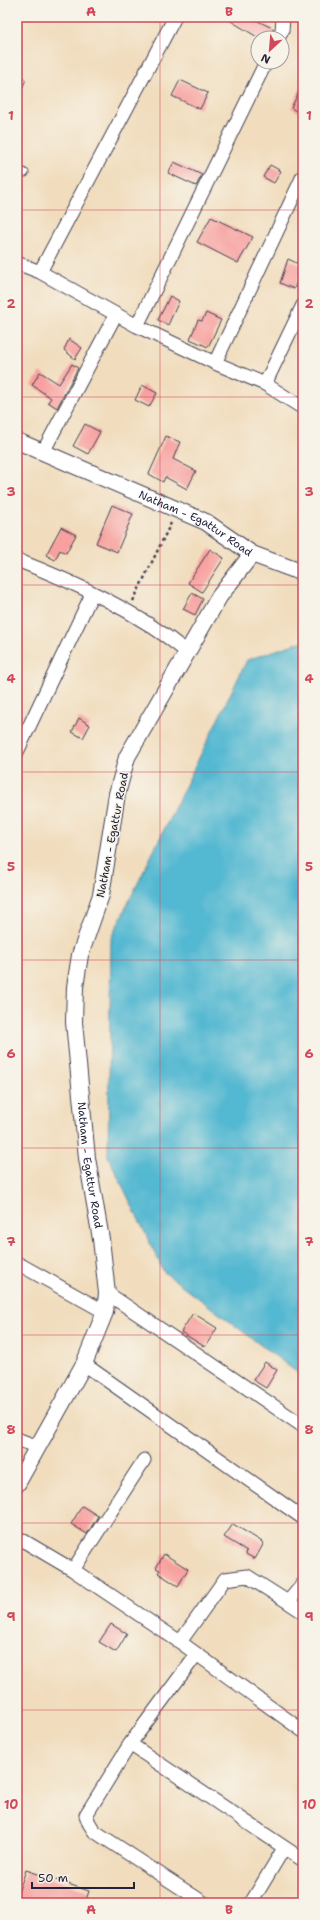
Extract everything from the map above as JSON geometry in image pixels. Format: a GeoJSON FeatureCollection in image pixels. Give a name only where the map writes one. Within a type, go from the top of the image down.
{"type":"FeatureCollection","features":[{"type":"Feature","properties":{"kind":"street"},"geometry":{"type":"LineString","coordinates":[[40,272],[175,17]]}},
{"type":"Feature","properties":{"kind":"street"},"geometry":{"type":"LineString","coordinates":[[281,30],[282,17]]}},
{"type":"Feature","properties":{"kind":"street"},"geometry":{"type":"LineString","coordinates":[[137,326],[262,70]]}},
{"type":"Feature","properties":{"kind":"street"},"geometry":{"type":"LineString","coordinates":[[215,364],[303,176]]}},
{"type":"Feature","properties":{"kind":"street"},"geometry":{"type":"LineString","coordinates":[[17,263],[40,272],[137,326],[215,364],[265,384],[303,408]]}},
{"type":"Feature","properties":{"kind":"street"},"geometry":{"type":"LineString","coordinates":[[265,384],[303,305]]}},
{"type":"Feature","properties":{"kind":"street"},"geometry":{"type":"LineString","coordinates":[[43,452],[116,314]]}},
{"type":"Feature","properties":{"kind":"street","name":"Natham - Egattur Road"},"geometry":{"type":"LineString","coordinates":[[17,441],[206,522],[252,554],[219,597],[127,758],[117,794],[102,896],[80,955],[74,1022],[87,1158],[101,1239],[107,1293],[105,1312],[84,1364],[17,1484]]}},
{"type":"Feature","properties":{"kind":"street"},"geometry":{"type":"LineString","coordinates":[[252,554],[303,573]]}},
{"type":"Feature","properties":{"kind":"street"},"geometry":{"type":"LineString","coordinates":[[17,560],[128,612],[169,638],[187,652]]}},
{"type":"Feature","properties":{"kind":"street"},"geometry":{"type":"LineString","coordinates":[[17,752],[92,594]]}},
{"type":"Feature","properties":{"kind":"street"},"geometry":{"type":"LineString","coordinates":[[17,1263],[105,1312]]}},
{"type":"Feature","properties":{"kind":"street"},"geometry":{"type":"LineString","coordinates":[[107,1293],[303,1426]]}},
{"type":"Feature","properties":{"kind":"street"},"geometry":{"type":"LineString","coordinates":[[84,1364],[303,1518]]}},
{"type":"Feature","properties":{"kind":"street"},"geometry":{"type":"LineString","coordinates":[[17,1439],[38,1447]]}},
{"type":"Feature","properties":{"kind":"street"},"geometry":{"type":"LineString","coordinates":[[73,1570],[144,1460]]}},
{"type":"Feature","properties":{"kind":"street"},"geometry":{"type":"LineString","coordinates":[[17,1537],[73,1570],[180,1642],[303,1731]]}},
{"type":"Feature","properties":{"kind":"street"},"geometry":{"type":"LineString","coordinates":[[180,1642],[226,1579],[247,1576],[303,1612]]}},
{"type":"Feature","properties":{"kind":"street"},"geometry":{"type":"LineString","coordinates":[[288,1602],[303,1584]]}},
{"type":"Feature","properties":{"kind":"street"},"geometry":{"type":"LineString","coordinates":[[196,1655],[130,1744],[86,1815],[94,1831],[204,1903]]}},
{"type":"Feature","properties":{"kind":"street"},"geometry":{"type":"LineString","coordinates":[[130,1744],[303,1860]]}},
{"type":"Feature","properties":{"kind":"street"},"geometry":{"type":"LineString","coordinates":[[251,1903],[284,1848]]}},
{"type":"Feature","properties":{"kind":"lane"},"geometry":{"type":"LineString","coordinates":[[17,88],[21,81]]}},
{"type":"Feature","properties":{"kind":"lane"},"geometry":{"type":"LineString","coordinates":[[17,169],[25,172]]}},
{"type":"Feature","properties":{"kind":"path"},"geometry":{"type":"LineString","coordinates":[[128,612],[177,510]]}},
{"type":"Feature","properties":{"kind":"water"},"geometry":{"type":"Polygon","coordinates":[[[303,641],[303,1377],[164,1272],[108,1156],[111,938],[247,660],[303,641]]]}},
{"type":"Feature","properties":{"kind":"building"},"geometry":{"type":"Polygon","coordinates":[[[224,17],[250,17],[274,29],[250,30],[250,33],[224,17]]]}},
{"type":"Feature","properties":{"kind":"building"},"geometry":{"type":"Polygon","coordinates":[[[180,80],[208,93],[200,109],[172,96],[180,80]]]}},
{"type":"Feature","properties":{"kind":"building"},"geometry":{"type":"Polygon","coordinates":[[[303,84],[303,115],[291,108],[303,84]]]}},
{"type":"Feature","properties":{"kind":"building"},"geometry":{"type":"Polygon","coordinates":[[[174,162],[202,175],[196,186],[168,173],[174,162]]]}},
{"type":"Feature","properties":{"kind":"building"},"geometry":{"type":"Polygon","coordinates":[[[270,165],[281,171],[274,183],[263,177],[270,165]]]}},
{"type":"Feature","properties":{"kind":"building"},"geometry":{"type":"Polygon","coordinates":[[[211,217],[253,237],[238,263],[197,242],[211,217]]]}},
{"type":"Feature","properties":{"kind":"building"},"geometry":{"type":"Polygon","coordinates":[[[288,259],[303,266],[294,289],[280,283],[288,259]]]}},
{"type":"Feature","properties":{"kind":"building"},"geometry":{"type":"Polygon","coordinates":[[[170,296],[179,301],[168,325],[158,320],[170,296]]]}},
{"type":"Feature","properties":{"kind":"building"},"geometry":{"type":"Polygon","coordinates":[[[206,313],[221,320],[208,347],[190,339],[198,320],[202,321],[206,313]]]}},
{"type":"Feature","properties":{"kind":"building"},"geometry":{"type":"Polygon","coordinates":[[[69,339],[82,348],[75,359],[64,350],[69,339]]]}},
{"type":"Feature","properties":{"kind":"building"},"geometry":{"type":"Polygon","coordinates":[[[72,364],[78,368],[57,408],[48,402],[51,398],[32,385],[40,372],[59,384],[72,364]]]}},
{"type":"Feature","properties":{"kind":"building"},"geometry":{"type":"Polygon","coordinates":[[[142,385],[157,393],[149,407],[135,400],[142,385]]]}},
{"type":"Feature","properties":{"kind":"building"},"geometry":{"type":"Polygon","coordinates":[[[85,424],[100,432],[88,454],[73,446],[85,424]]]}},
{"type":"Feature","properties":{"kind":"building"},"geometry":{"type":"Polygon","coordinates":[[[166,436],[180,442],[173,459],[196,471],[187,489],[165,477],[163,482],[149,474],[166,436]]]}},
{"type":"Feature","properties":{"kind":"building"},"geometry":{"type":"Polygon","coordinates":[[[112,505],[133,514],[117,552],[96,543],[112,505]]]}},
{"type":"Feature","properties":{"kind":"building"},"geometry":{"type":"Polygon","coordinates":[[[61,527],[76,535],[66,553],[60,550],[55,560],[46,555],[61,527]]]}},
{"type":"Feature","properties":{"kind":"building"},"geometry":{"type":"Polygon","coordinates":[[[210,549],[224,558],[202,592],[188,583],[210,549]]]}},
{"type":"Feature","properties":{"kind":"building"},"geometry":{"type":"Polygon","coordinates":[[[192,593],[203,599],[195,615],[183,609],[192,593]]]}},
{"type":"Feature","properties":{"kind":"building"},"geometry":{"type":"Polygon","coordinates":[[[79,718],[90,725],[83,738],[72,732],[79,718]]]}},
{"type":"Feature","properties":{"kind":"building"},"geometry":{"type":"Polygon","coordinates":[[[193,1313],[217,1328],[205,1347],[181,1332],[193,1313]]]}},
{"type":"Feature","properties":{"kind":"building"},"geometry":{"type":"Polygon","coordinates":[[[265,1362],[277,1370],[266,1388],[253,1380],[265,1362]]]}},
{"type":"Feature","properties":{"kind":"building"},"geometry":{"type":"Polygon","coordinates":[[[82,1506],[98,1516],[87,1534],[71,1524],[82,1506]]]}},
{"type":"Feature","properties":{"kind":"building"},"geometry":{"type":"Polygon","coordinates":[[[233,1524],[264,1543],[255,1559],[246,1554],[247,1551],[224,1537],[233,1524]]]}},
{"type":"Feature","properties":{"kind":"building"},"geometry":{"type":"Polygon","coordinates":[[[164,1554],[188,1569],[178,1586],[158,1573],[160,1570],[156,1568],[164,1554]]]}},
{"type":"Feature","properties":{"kind":"building"},"geometry":{"type":"Polygon","coordinates":[[[111,1624],[127,1634],[116,1652],[99,1642],[111,1624]]]}},
{"type":"Feature","properties":{"kind":"building"},"geometry":{"type":"Polygon","coordinates":[[[26,1870],[89,1891],[85,1903],[17,1903],[17,1896],[26,1870]]]}}]}
